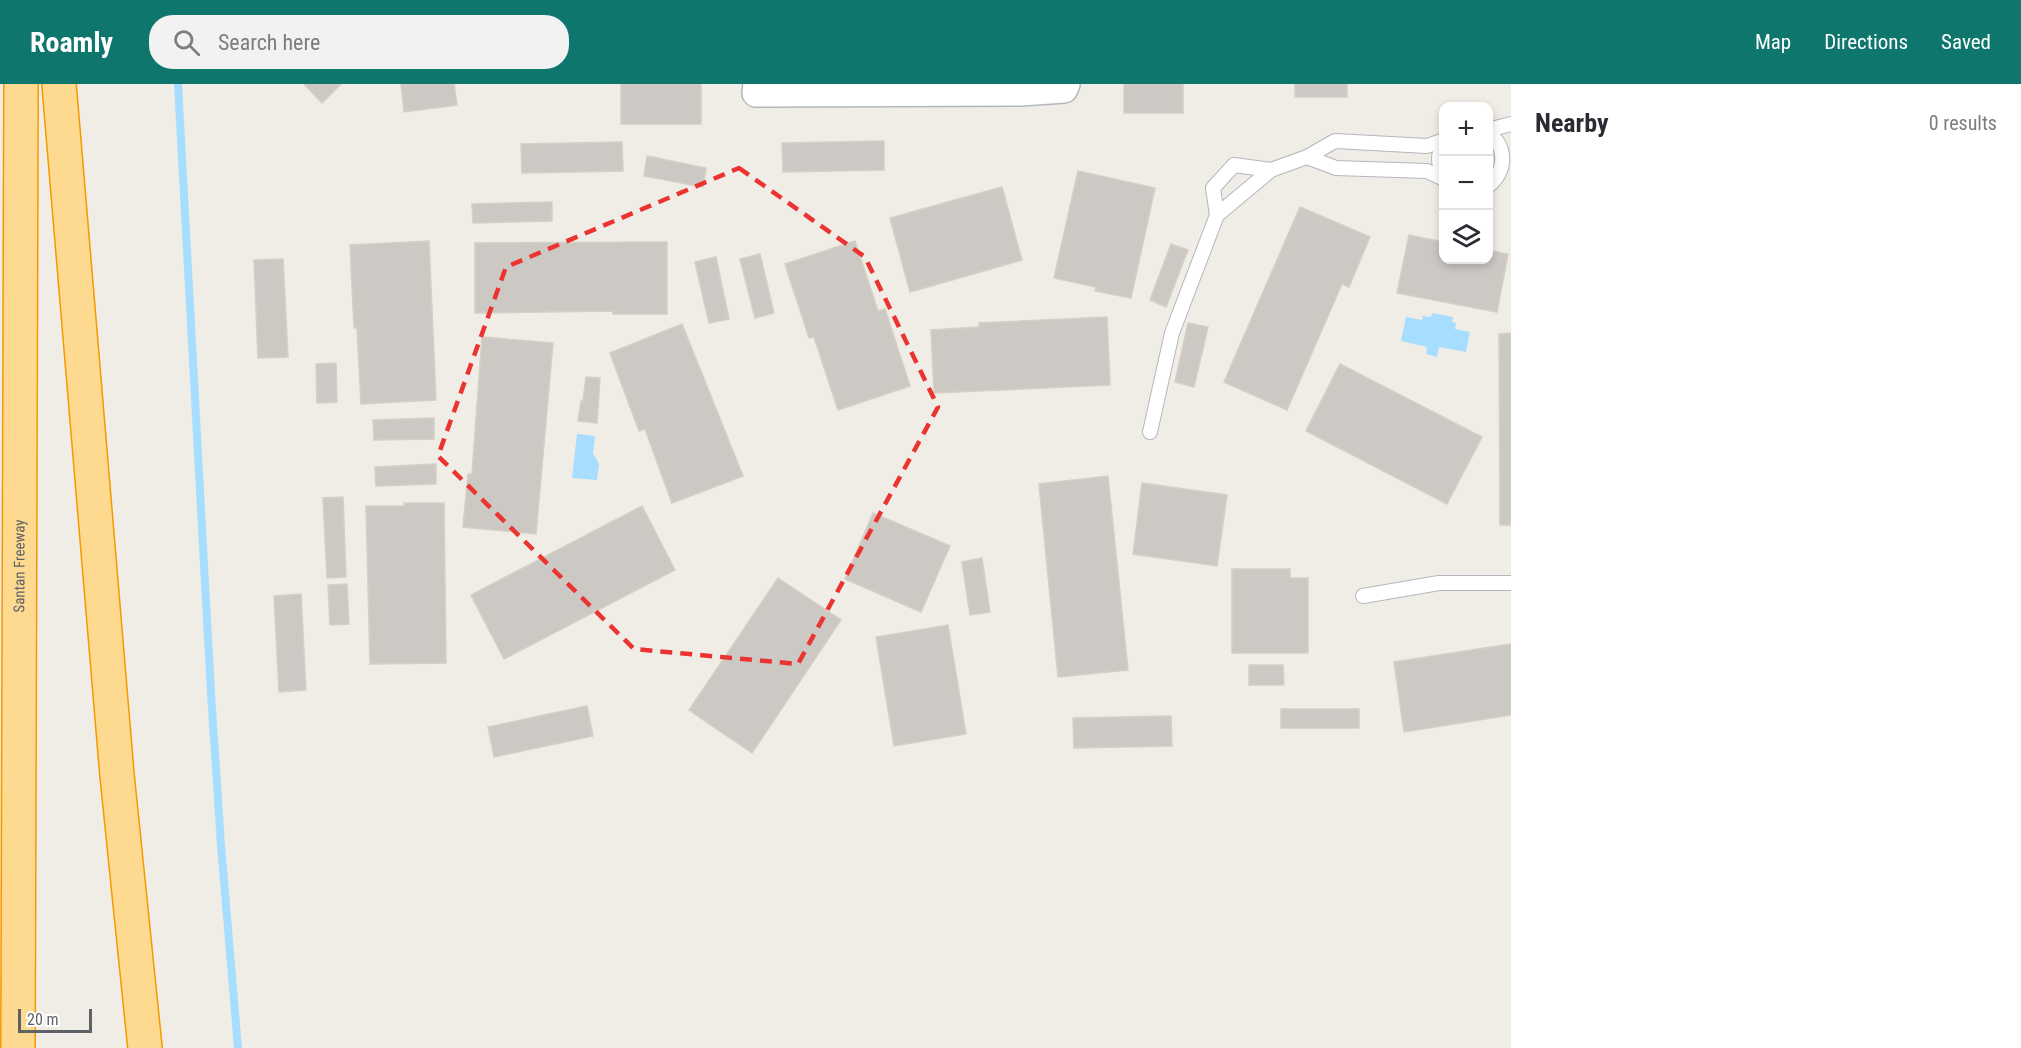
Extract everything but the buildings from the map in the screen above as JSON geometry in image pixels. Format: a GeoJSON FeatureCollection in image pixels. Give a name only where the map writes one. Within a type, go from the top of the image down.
{"type":"FeatureCollection","features":[{"type":"Feature","properties":{"kind":"highway","name":"Santan Freeway"},"geometry":{"type":"LineString","coordinates":[[18,1048],[21,84]]}},
{"type":"Feature","properties":{"kind":"highway"},"geometry":{"type":"LineString","coordinates":[[59,84],[117,776],[145,1048]]}},
{"type":"Feature","properties":{"kind":"street"},"geometry":{"type":"LineString","coordinates":[[756,88],[1021,92],[1065,86]]}},
{"type":"Feature","properties":{"kind":"lane"},"geometry":{"type":"LineString","coordinates":[[1493,129],[1511,124]]}},
{"type":"Feature","properties":{"kind":"lane"},"geometry":{"type":"LineString","coordinates":[[1493,137],[1507,155],[1498,176],[1493,181]]}},
{"type":"Feature","properties":{"kind":"lane"},"geometry":{"type":"LineString","coordinates":[[1217,215],[1271,170],[1307,158],[1335,141],[1427,146],[1439,142]]}},
{"type":"Feature","properties":{"kind":"lane"},"geometry":{"type":"LineString","coordinates":[[1307,158],[1336,168],[1427,171],[1439,176]]}},
{"type":"Feature","properties":{"kind":"lane"},"geometry":{"type":"LineString","coordinates":[[1150,432],[1172,333],[1217,215],[1213,188],[1234,165],[1271,170]]}},
{"type":"Feature","properties":{"kind":"lane"},"geometry":{"type":"LineString","coordinates":[[1363,596],[1439,583],[1511,583]]}},
{"type":"Feature","properties":{"kind":"highlighted area"},"geometry":{"type":"Polygon","coordinates":[[[739,168],[865,257],[938,407],[798,664],[634,649],[438,456],[506,267],[739,168]]]}},
{"type":"Feature","properties":{"kind":"water"},"geometry":{"type":"Polygon","coordinates":[[[1432,313],[1453,317],[1452,322],[1456,323],[1455,329],[1470,332],[1466,352],[1439,347],[1437,357],[1426,354],[1427,347],[1401,341],[1406,317],[1422,320],[1423,316],[1431,317],[1432,313]]]}},
{"type":"Feature","properties":{"kind":"water"},"geometry":{"type":"Polygon","coordinates":[[[577,434],[595,436],[593,453],[599,464],[597,480],[572,478],[577,434]]]}},
{"type":"Feature","properties":{"kind":"waterway"},"geometry":{"type":"LineString","coordinates":[[178,84],[211,694],[238,1048]]}}]}
